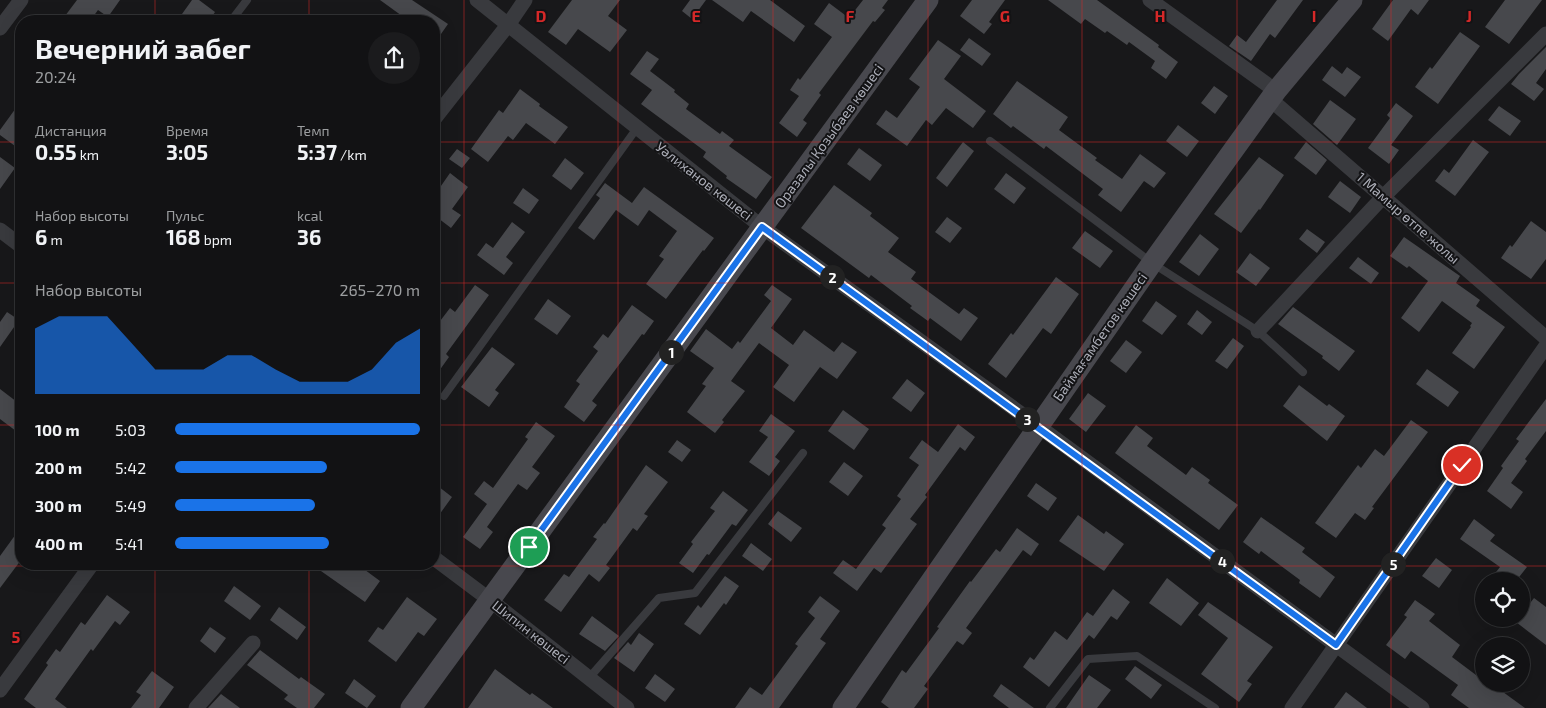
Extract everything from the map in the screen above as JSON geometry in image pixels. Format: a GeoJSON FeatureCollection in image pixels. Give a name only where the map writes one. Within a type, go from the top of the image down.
{"type":"FeatureCollection","features":[{"type":"Feature","properties":{"kind":"street"},"geometry":{"type":"LineString","coordinates":[[1,23],[20,0]]}},
{"type":"Feature","properties":{"kind":"street","name":"Уәлиханов көшесі"},"geometry":{"type":"LineString","coordinates":[[477,0],[762,227],[1038,426],[1422,708]]}},
{"type":"Feature","properties":{"kind":"street"},"geometry":{"type":"LineString","coordinates":[[440,111],[508,25],[525,0]]}},
{"type":"Feature","properties":{"kind":"street","name":"Оразалы Қозыбаев көшесі"},"geometry":{"type":"LineString","coordinates":[[411,708],[928,0]]}},
{"type":"Feature","properties":{"kind":"street","name":"1 Мамыр өтпе жолы"},"geometry":{"type":"LineString","coordinates":[[1150,0],[1273,95],[1383,197],[1546,338]]}},
{"type":"Feature","properties":{"kind":"street","name":"Баймағамбетов көшесі"},"geometry":{"type":"LineString","coordinates":[[843,708],[1152,263],[1273,95],[1352,0]]}},
{"type":"Feature","properties":{"kind":"street"},"geometry":{"type":"LineString","coordinates":[[1258,331],[1383,197],[1546,34]]}},
{"type":"Feature","properties":{"kind":"street"},"geometry":{"type":"LineString","coordinates":[[0,230],[15,241]]}},
{"type":"Feature","properties":{"kind":"street"},"geometry":{"type":"LineString","coordinates":[[1292,708],[1546,346]]}},
{"type":"Feature","properties":{"kind":"street","name":"Шипин көшесі"},"geometry":{"type":"LineString","coordinates":[[440,562],[627,708]]}},
{"type":"Feature","properties":{"kind":"street"},"geometry":{"type":"LineString","coordinates":[[0,690],[88,570]]}},
{"type":"Feature","properties":{"kind":"street"},"geometry":{"type":"LineString","coordinates":[[196,708],[253,643]]}},
{"type":"Feature","properties":{"kind":"lane"},"geometry":{"type":"LineString","coordinates":[[236,15],[248,0]]}},
{"type":"Feature","properties":{"kind":"lane"},"geometry":{"type":"LineString","coordinates":[[444,396],[637,128]]}},
{"type":"Feature","properties":{"kind":"lane"},"geometry":{"type":"LineString","coordinates":[[990,141],[1152,263],[1258,331],[1303,372]]}},
{"type":"Feature","properties":{"kind":"lane"},"geometry":{"type":"LineString","coordinates":[[589,678],[659,598],[695,593],[803,453]]}},
{"type":"Feature","properties":{"kind":"lane"},"geometry":{"type":"LineString","coordinates":[[1050,708],[1088,659],[1137,656],[1215,708]]}},
{"type":"Feature","properties":{"kind":"building"},"geometry":{"type":"Polygon","coordinates":[[[77,0],[120,0],[109,15],[105,15],[98,10],[94,15],[66,15],[77,0]]]}},
{"type":"Feature","properties":{"kind":"building"},"geometry":{"type":"Polygon","coordinates":[[[192,0],[199,0],[215,12],[213,15],[181,15],[192,0]]]}},
{"type":"Feature","properties":{"kind":"building"},"geometry":{"type":"Polygon","coordinates":[[[380,0],[412,0],[434,15],[401,15],[380,0]]]}},
{"type":"Feature","properties":{"kind":"building"},"geometry":{"type":"Polygon","coordinates":[[[572,0],[620,0],[608,16],[627,30],[610,52],[578,29],[566,45],[548,32],[572,0]]]}},
{"type":"Feature","properties":{"kind":"building"},"geometry":{"type":"Polygon","coordinates":[[[690,0],[706,0],[692,19],[682,11],[690,0]]]}},
{"type":"Feature","properties":{"kind":"building"},"geometry":{"type":"Polygon","coordinates":[[[712,0],[770,0],[805,26],[794,42],[751,11],[743,22],[712,0]]]}},
{"type":"Feature","properties":{"kind":"building"},"geometry":{"type":"Polygon","coordinates":[[[863,0],[888,0],[882,8],[885,10],[875,22],[873,21],[819,93],[821,95],[803,120],[807,123],[797,137],[779,123],[799,96],[790,90],[798,78],[800,80],[832,37],[814,24],[829,3],[849,18],[863,0]]]}},
{"type":"Feature","properties":{"kind":"building"},"geometry":{"type":"Polygon","coordinates":[[[972,0],[1005,0],[989,22],[992,24],[984,34],[960,16],[972,0]]]}},
{"type":"Feature","properties":{"kind":"building"},"geometry":{"type":"Polygon","coordinates":[[[1048,0],[1097,0],[1159,45],[1158,47],[1178,62],[1166,79],[1151,68],[1155,61],[1129,42],[1127,45],[1085,19],[1081,24],[1048,0]]]}},
{"type":"Feature","properties":{"kind":"building"},"geometry":{"type":"Polygon","coordinates":[[[1277,0],[1303,0],[1275,38],[1270,34],[1251,61],[1229,46],[1237,35],[1246,42],[1277,0]]]}},
{"type":"Feature","properties":{"kind":"building"},"geometry":{"type":"Polygon","coordinates":[[[1393,0],[1429,0],[1418,15],[1411,9],[1388,41],[1372,29],[1393,0]]]}},
{"type":"Feature","properties":{"kind":"building"},"geometry":{"type":"Polygon","coordinates":[[[1505,0],[1542,0],[1509,44],[1485,27],[1505,0]]]}},
{"type":"Feature","properties":{"kind":"building"},"geometry":{"type":"Polygon","coordinates":[[[440,19],[448,24],[440,35],[440,19]]]}},
{"type":"Feature","properties":{"kind":"building"},"geometry":{"type":"Polygon","coordinates":[[[1460,32],[1480,46],[1438,104],[1415,87],[1430,67],[1432,69],[1460,32]]]}},
{"type":"Feature","properties":{"kind":"building"},"geometry":{"type":"Polygon","coordinates":[[[969,38],[991,54],[982,66],[960,50],[969,38]]]}},
{"type":"Feature","properties":{"kind":"building"},"geometry":{"type":"Polygon","coordinates":[[[938,40],[961,56],[944,79],[986,111],[973,128],[946,108],[932,125],[926,120],[907,146],[876,124],[886,110],[897,118],[920,87],[909,79],[938,40]]]}},
{"type":"Feature","properties":{"kind":"building"},"geometry":{"type":"Polygon","coordinates":[[[1546,47],[1546,69],[1536,83],[1544,89],[1534,101],[1511,84],[1546,47]]]}},
{"type":"Feature","properties":{"kind":"building"},"geometry":{"type":"Polygon","coordinates":[[[647,51],[659,59],[650,71],[675,90],[674,92],[689,104],[686,109],[720,134],[722,131],[734,140],[729,146],[772,177],[756,199],[726,178],[727,176],[703,157],[706,152],[641,104],[652,90],[630,74],[647,51]]]}},
{"type":"Feature","properties":{"kind":"building"},"geometry":{"type":"Polygon","coordinates":[[[1332,66],[1342,74],[1347,67],[1361,77],[1345,97],[1322,80],[1332,66]]]}},
{"type":"Feature","properties":{"kind":"building"},"geometry":{"type":"Polygon","coordinates":[[[1017,81],[1068,117],[1059,130],[1097,158],[1095,160],[1122,179],[1140,154],[1166,173],[1154,188],[1144,181],[1121,212],[1098,195],[1103,189],[1046,146],[1044,149],[993,114],[1017,81]]]}},
{"type":"Feature","properties":{"kind":"building"},"geometry":{"type":"Polygon","coordinates":[[[1214,86],[1228,96],[1215,114],[1201,103],[1214,86]]]}},
{"type":"Feature","properties":{"kind":"building"},"geometry":{"type":"Polygon","coordinates":[[[520,89],[540,104],[539,106],[568,127],[555,144],[526,123],[513,140],[508,136],[488,162],[471,149],[499,110],[503,113],[520,89]]]}},
{"type":"Feature","properties":{"kind":"building"},"geometry":{"type":"Polygon","coordinates":[[[1330,100],[1356,119],[1337,145],[1313,124],[1330,100]]]}},
{"type":"Feature","properties":{"kind":"building"},"geometry":{"type":"Polygon","coordinates":[[[1396,103],[1413,116],[1391,145],[1399,150],[1389,164],[1368,148],[1390,118],[1387,115],[1396,103]]]}},
{"type":"Feature","properties":{"kind":"building"},"geometry":{"type":"Polygon","coordinates":[[[1499,106],[1521,121],[1510,136],[1488,120],[1499,106]]]}},
{"type":"Feature","properties":{"kind":"building"},"geometry":{"type":"Polygon","coordinates":[[[15,109],[15,146],[0,135],[0,130],[15,109]]]}},
{"type":"Feature","properties":{"kind":"building"},"geometry":{"type":"Polygon","coordinates":[[[1178,125],[1199,141],[1187,157],[1166,141],[1178,125]]]}},
{"type":"Feature","properties":{"kind":"building"},"geometry":{"type":"Polygon","coordinates":[[[1473,140],[1489,152],[1455,196],[1435,181],[1444,169],[1449,173],[1473,140]]]}},
{"type":"Feature","properties":{"kind":"building"},"geometry":{"type":"Polygon","coordinates":[[[963,142],[974,151],[947,187],[936,178],[963,142]]]}},
{"type":"Feature","properties":{"kind":"building"},"geometry":{"type":"Polygon","coordinates":[[[1306,142],[1327,160],[1316,175],[1294,158],[1306,142]]]}},
{"type":"Feature","properties":{"kind":"building"},"geometry":{"type":"Polygon","coordinates":[[[859,148],[882,165],[870,181],[847,164],[859,148]]]}},
{"type":"Feature","properties":{"kind":"building"},"geometry":{"type":"Polygon","coordinates":[[[457,149],[470,158],[462,168],[449,159],[457,149]]]}},
{"type":"Feature","properties":{"kind":"building"},"geometry":{"type":"Polygon","coordinates":[[[0,157],[15,168],[0,189],[0,157]]]}},
{"type":"Feature","properties":{"kind":"building"},"geometry":{"type":"Polygon","coordinates":[[[1259,157],[1284,175],[1260,210],[1241,233],[1214,214],[1259,157]]]}},
{"type":"Feature","properties":{"kind":"building"},"geometry":{"type":"Polygon","coordinates":[[[565,158],[584,173],[571,190],[552,176],[565,158]]]}},
{"type":"Feature","properties":{"kind":"building"},"geometry":{"type":"Polygon","coordinates":[[[450,173],[468,187],[452,209],[461,215],[451,228],[440,220],[440,187],[450,173]]]}},
{"type":"Feature","properties":{"kind":"building"},"geometry":{"type":"Polygon","coordinates":[[[1006,173],[1026,188],[1014,204],[994,189],[1006,173]]]}},
{"type":"Feature","properties":{"kind":"building"},"geometry":{"type":"Polygon","coordinates":[[[1340,181],[1361,197],[1350,213],[1328,197],[1340,181]]]}},
{"type":"Feature","properties":{"kind":"building"},"geometry":{"type":"Polygon","coordinates":[[[605,183],[632,203],[644,187],[714,238],[666,299],[646,284],[664,259],[659,256],[677,231],[649,210],[638,226],[616,210],[594,240],[578,228],[600,198],[596,195],[605,183]]]}},
{"type":"Feature","properties":{"kind":"building"},"geometry":{"type":"Polygon","coordinates":[[[834,185],[872,213],[870,216],[899,238],[888,252],[916,272],[911,279],[959,314],[964,308],[978,318],[961,341],[930,318],[928,321],[910,308],[912,306],[871,275],[869,278],[801,228],[834,185]]]}},
{"type":"Feature","properties":{"kind":"building"},"geometry":{"type":"Polygon","coordinates":[[[523,188],[539,200],[529,214],[513,203],[523,188]]]}},
{"type":"Feature","properties":{"kind":"building"},"geometry":{"type":"Polygon","coordinates":[[[947,217],[962,228],[950,243],[935,232],[947,217]]]}},
{"type":"Feature","properties":{"kind":"building"},"geometry":{"type":"Polygon","coordinates":[[[1531,221],[1546,232],[1546,259],[1531,279],[1501,258],[1510,245],[1512,247],[1531,221]]]}},
{"type":"Feature","properties":{"kind":"building"},"geometry":{"type":"Polygon","coordinates":[[[512,222],[525,232],[506,257],[513,263],[504,275],[477,255],[486,243],[493,248],[512,222]]]}},
{"type":"Feature","properties":{"kind":"building"},"geometry":{"type":"Polygon","coordinates":[[[1307,229],[1325,242],[1317,253],[1299,239],[1307,229]]]}},
{"type":"Feature","properties":{"kind":"building"},"geometry":{"type":"Polygon","coordinates":[[[1085,231],[1113,251],[1100,268],[1072,248],[1085,231]]]}},
{"type":"Feature","properties":{"kind":"building"},"geometry":{"type":"Polygon","coordinates":[[[1200,234],[1219,249],[1199,276],[1179,262],[1200,234]]]}},
{"type":"Feature","properties":{"kind":"building"},"geometry":{"type":"Polygon","coordinates":[[[1404,237],[1460,276],[1456,283],[1480,300],[1476,306],[1505,327],[1474,369],[1452,353],[1472,323],[1442,301],[1419,332],[1401,318],[1428,281],[1409,266],[1407,268],[1390,256],[1404,237]]]}},
{"type":"Feature","properties":{"kind":"building"},"geometry":{"type":"Polygon","coordinates":[[[1250,253],[1270,268],[1256,286],[1236,272],[1250,253]]]}},
{"type":"Feature","properties":{"kind":"building"},"geometry":{"type":"Polygon","coordinates":[[[1358,257],[1379,273],[1371,284],[1349,268],[1358,257]]]}},
{"type":"Feature","properties":{"kind":"building"},"geometry":{"type":"Polygon","coordinates":[[[1056,277],[1079,294],[1051,334],[1043,328],[1006,378],[988,364],[1011,333],[1013,335],[1056,277]]]}},
{"type":"Feature","properties":{"kind":"building"},"geometry":{"type":"Polygon","coordinates":[[[475,285],[489,295],[446,354],[449,357],[440,370],[440,321],[450,308],[455,312],[475,285]]]}},
{"type":"Feature","properties":{"kind":"building"},"geometry":{"type":"Polygon","coordinates":[[[772,285],[792,299],[771,328],[793,345],[804,330],[834,352],[842,342],[857,352],[837,379],[820,367],[794,402],[773,387],[789,365],[759,343],[731,381],[745,391],[722,420],[724,422],[715,433],[687,412],[706,386],[702,384],[714,368],[690,351],[706,329],[732,349],[738,341],[740,343],[771,301],[764,295],[772,285]]]}},
{"type":"Feature","properties":{"kind":"building"},"geometry":{"type":"Polygon","coordinates":[[[548,299],[571,316],[557,335],[534,319],[548,299]]]}},
{"type":"Feature","properties":{"kind":"building"},"geometry":{"type":"Polygon","coordinates":[[[1156,301],[1177,316],[1162,335],[1142,321],[1156,301]]]}},
{"type":"Feature","properties":{"kind":"building"},"geometry":{"type":"Polygon","coordinates":[[[632,305],[654,321],[644,335],[642,334],[592,401],[597,405],[584,422],[564,407],[580,384],[576,381],[598,351],[593,347],[603,334],[608,338],[632,305]]]}},
{"type":"Feature","properties":{"kind":"building"},"geometry":{"type":"Polygon","coordinates":[[[1293,307],[1355,351],[1339,371],[1322,358],[1323,356],[1278,324],[1293,307]]]}},
{"type":"Feature","properties":{"kind":"building"},"geometry":{"type":"Polygon","coordinates":[[[1197,310],[1212,322],[1202,335],[1187,324],[1197,310]]]}},
{"type":"Feature","properties":{"kind":"building"},"geometry":{"type":"Polygon","coordinates":[[[7,312],[15,317],[15,326],[0,347],[0,322],[7,312]]]}},
{"type":"Feature","properties":{"kind":"building"},"geometry":{"type":"Polygon","coordinates":[[[1233,338],[1244,346],[1227,369],[1215,361],[1233,338]]]}},
{"type":"Feature","properties":{"kind":"building"},"geometry":{"type":"Polygon","coordinates":[[[1126,340],[1142,352],[1126,373],[1110,361],[1126,340]]]}},
{"type":"Feature","properties":{"kind":"building"},"geometry":{"type":"Polygon","coordinates":[[[492,347],[515,364],[495,390],[499,393],[489,407],[461,387],[492,347]]]}},
{"type":"Feature","properties":{"kind":"building"},"geometry":{"type":"Polygon","coordinates":[[[1427,369],[1459,392],[1448,407],[1416,384],[1427,369]]]}},
{"type":"Feature","properties":{"kind":"building"},"geometry":{"type":"Polygon","coordinates":[[[907,379],[925,393],[911,412],[892,398],[907,379]]]}},
{"type":"Feature","properties":{"kind":"building"},"geometry":{"type":"Polygon","coordinates":[[[1299,385],[1327,406],[1329,404],[1345,416],[1327,441],[1283,406],[1299,385]]]}},
{"type":"Feature","properties":{"kind":"building"},"geometry":{"type":"Polygon","coordinates":[[[0,389],[15,400],[15,430],[0,419],[0,389]]]}},
{"type":"Feature","properties":{"kind":"building"},"geometry":{"type":"Polygon","coordinates":[[[1088,393],[1106,406],[1086,432],[1069,419],[1088,393]]]}},
{"type":"Feature","properties":{"kind":"building"},"geometry":{"type":"Polygon","coordinates":[[[1546,399],[1546,431],[1525,459],[1527,461],[1511,483],[1523,492],[1511,509],[1487,491],[1503,468],[1501,466],[1519,441],[1516,439],[1546,399]]]}},
{"type":"Feature","properties":{"kind":"building"},"geometry":{"type":"Polygon","coordinates":[[[843,410],[869,429],[854,450],[828,431],[843,410]]]}},
{"type":"Feature","properties":{"kind":"building"},"geometry":{"type":"Polygon","coordinates":[[[771,414],[795,431],[775,457],[780,461],[769,476],[749,462],[768,437],[759,431],[771,414]]]}},
{"type":"Feature","properties":{"kind":"building"},"geometry":{"type":"Polygon","coordinates":[[[1411,420],[1428,432],[1372,507],[1374,508],[1365,520],[1355,513],[1336,538],[1315,523],[1358,465],[1361,468],[1375,449],[1384,456],[1411,420]]]}},
{"type":"Feature","properties":{"kind":"building"},"geometry":{"type":"Polygon","coordinates":[[[536,422],[555,436],[532,467],[540,473],[527,490],[518,484],[487,527],[493,532],[480,549],[463,537],[487,504],[474,494],[484,481],[493,488],[528,439],[525,437],[536,422]]]}},
{"type":"Feature","properties":{"kind":"building"},"geometry":{"type":"Polygon","coordinates":[[[958,424],[975,437],[965,451],[960,447],[925,495],[927,497],[910,519],[917,524],[881,573],[874,568],[857,591],[833,573],[843,560],[856,569],[886,528],[882,525],[901,499],[897,496],[919,465],[909,458],[922,440],[938,452],[958,424]]]}},
{"type":"Feature","properties":{"kind":"building"},"geometry":{"type":"Polygon","coordinates":[[[1136,425],[1153,438],[1147,446],[1186,475],[1192,467],[1210,480],[1208,483],[1238,505],[1219,530],[1115,453],[1136,425]]]}},
{"type":"Feature","properties":{"kind":"building"},"geometry":{"type":"Polygon","coordinates":[[[677,440],[691,450],[682,462],[668,452],[677,440]]]}},
{"type":"Feature","properties":{"kind":"building"},"geometry":{"type":"Polygon","coordinates":[[[844,462],[863,476],[848,496],[829,482],[844,462]]]}},
{"type":"Feature","properties":{"kind":"building"},"geometry":{"type":"Polygon","coordinates":[[[646,465],[668,482],[644,514],[648,516],[637,531],[633,528],[606,565],[610,568],[599,582],[589,574],[561,612],[544,600],[564,574],[569,577],[597,539],[593,537],[605,524],[646,465]]]}},
{"type":"Feature","properties":{"kind":"building"},"geometry":{"type":"Polygon","coordinates":[[[1036,483],[1057,498],[1048,511],[1027,496],[1036,483]]]}},
{"type":"Feature","properties":{"kind":"building"},"geometry":{"type":"Polygon","coordinates":[[[440,488],[452,497],[440,514],[440,488]]]}},
{"type":"Feature","properties":{"kind":"building"},"geometry":{"type":"Polygon","coordinates":[[[723,491],[748,510],[736,526],[732,524],[693,573],[679,563],[693,544],[691,542],[715,511],[710,508],[723,491]]]}},
{"type":"Feature","properties":{"kind":"building"},"geometry":{"type":"Polygon","coordinates":[[[778,511],[802,528],[791,542],[768,524],[778,511]]]}},
{"type":"Feature","properties":{"kind":"building"},"geometry":{"type":"Polygon","coordinates":[[[1078,515],[1104,534],[1106,531],[1124,544],[1104,571],[1059,541],[1078,515]]]}},
{"type":"Feature","properties":{"kind":"building"},"geometry":{"type":"Polygon","coordinates":[[[1261,517],[1305,548],[1302,552],[1335,577],[1320,598],[1299,583],[1300,580],[1261,551],[1259,554],[1243,542],[1261,517]]]}},
{"type":"Feature","properties":{"kind":"building"},"geometry":{"type":"Polygon","coordinates":[[[1474,519],[1495,535],[1490,541],[1527,567],[1523,572],[1496,572],[1500,567],[1460,539],[1474,519]]]}},
{"type":"Feature","properties":{"kind":"building"},"geometry":{"type":"Polygon","coordinates":[[[1017,528],[1039,544],[1031,556],[1023,550],[966,628],[972,633],[963,645],[957,641],[924,686],[928,689],[914,708],[889,708],[881,702],[902,670],[906,673],[970,581],[996,549],[1000,552],[1017,528]]]}},
{"type":"Feature","properties":{"kind":"building"},"geometry":{"type":"Polygon","coordinates":[[[15,535],[15,568],[0,588],[0,556],[15,535]]]}},
{"type":"Feature","properties":{"kind":"building"},"geometry":{"type":"Polygon","coordinates":[[[751,543],[772,559],[763,571],[742,556],[751,543]]]}},
{"type":"Feature","properties":{"kind":"building"},"geometry":{"type":"Polygon","coordinates":[[[1436,558],[1452,570],[1439,588],[1422,576],[1436,558]]]}},
{"type":"Feature","properties":{"kind":"building"},"geometry":{"type":"Polygon","coordinates":[[[320,570],[365,570],[380,581],[365,602],[320,570]]]}},
{"type":"Feature","properties":{"kind":"building"},"geometry":{"type":"Polygon","coordinates":[[[725,576],[739,586],[726,605],[724,603],[700,635],[684,624],[698,605],[701,608],[725,576]]]}},
{"type":"Feature","properties":{"kind":"building"},"geometry":{"type":"Polygon","coordinates":[[[1167,578],[1199,603],[1181,626],[1149,603],[1167,578]]]}},
{"type":"Feature","properties":{"kind":"building"},"geometry":{"type":"Polygon","coordinates":[[[234,586],[261,606],[250,620],[224,601],[234,586]]]}},
{"type":"Feature","properties":{"kind":"building"},"geometry":{"type":"Polygon","coordinates":[[[1113,589],[1130,602],[1117,620],[1111,616],[1094,639],[1089,635],[1049,687],[1023,667],[1030,657],[1034,660],[1055,631],[1067,640],[1087,612],[1093,616],[1113,589]]]}},
{"type":"Feature","properties":{"kind":"building"},"geometry":{"type":"Polygon","coordinates":[[[107,595],[130,612],[120,625],[115,621],[93,651],[91,649],[55,699],[67,708],[36,708],[24,699],[48,665],[46,663],[56,649],[60,652],[81,622],[85,625],[107,595]]]}},
{"type":"Feature","properties":{"kind":"building"},"geometry":{"type":"Polygon","coordinates":[[[820,596],[840,611],[820,639],[826,643],[779,708],[735,708],[750,687],[762,695],[798,646],[795,644],[815,618],[808,612],[820,596]]]}},
{"type":"Feature","properties":{"kind":"building"},"geometry":{"type":"Polygon","coordinates":[[[407,597],[437,619],[424,636],[418,632],[396,662],[368,641],[378,627],[383,630],[407,597]]]}},
{"type":"Feature","properties":{"kind":"building"},"geometry":{"type":"Polygon","coordinates":[[[1534,598],[1546,607],[1546,645],[1523,627],[1530,627],[1530,603],[1534,598]]]}},
{"type":"Feature","properties":{"kind":"building"},"geometry":{"type":"Polygon","coordinates":[[[1415,600],[1435,614],[1429,621],[1460,645],[1452,657],[1475,674],[1475,692],[1503,692],[1525,708],[1469,708],[1451,695],[1458,685],[1411,651],[1405,659],[1386,645],[1407,617],[1404,615],[1415,600]]]}},
{"type":"Feature","properties":{"kind":"building"},"geometry":{"type":"Polygon","coordinates":[[[1208,602],[1273,647],[1247,681],[1252,684],[1239,702],[1201,674],[1228,638],[1198,615],[1208,602]]]}},
{"type":"Feature","properties":{"kind":"building"},"geometry":{"type":"Polygon","coordinates":[[[279,607],[306,627],[297,640],[270,620],[279,607]]]}},
{"type":"Feature","properties":{"kind":"building"},"geometry":{"type":"Polygon","coordinates":[[[592,616],[619,636],[605,651],[579,634],[592,616]]]}},
{"type":"Feature","properties":{"kind":"building"},"geometry":{"type":"Polygon","coordinates":[[[210,627],[226,638],[215,653],[200,641],[210,627]]]}},
{"type":"Feature","properties":{"kind":"building"},"geometry":{"type":"Polygon","coordinates":[[[639,633],[654,644],[634,672],[614,658],[628,642],[631,645],[639,633]]]}},
{"type":"Feature","properties":{"kind":"building"},"geometry":{"type":"Polygon","coordinates":[[[260,650],[299,679],[301,677],[325,694],[314,708],[297,708],[284,699],[288,695],[247,665],[260,650]]]}},
{"type":"Feature","properties":{"kind":"building"},"geometry":{"type":"Polygon","coordinates":[[[1135,666],[1162,685],[1151,699],[1125,679],[1135,666]]]}},
{"type":"Feature","properties":{"kind":"building"},"geometry":{"type":"Polygon","coordinates":[[[495,669],[530,695],[532,693],[553,708],[468,708],[495,669]]]}},
{"type":"Feature","properties":{"kind":"building"},"geometry":{"type":"Polygon","coordinates":[[[152,671],[174,687],[159,708],[131,708],[141,695],[136,692],[152,671]]]}},
{"type":"Feature","properties":{"kind":"building"},"geometry":{"type":"Polygon","coordinates":[[[655,674],[675,689],[665,702],[645,688],[655,674]]]}},
{"type":"Feature","properties":{"kind":"building"},"geometry":{"type":"Polygon","coordinates":[[[1089,675],[1111,690],[1097,708],[1066,708],[1089,675]]]}},
{"type":"Feature","properties":{"kind":"building"},"geometry":{"type":"Polygon","coordinates":[[[354,679],[376,696],[367,708],[345,693],[354,679]]]}},
{"type":"Feature","properties":{"kind":"building"},"geometry":{"type":"Polygon","coordinates":[[[1001,684],[1034,708],[1009,708],[993,696],[1001,684]]]}},
{"type":"Feature","properties":{"kind":"building"},"geometry":{"type":"Polygon","coordinates":[[[1346,692],[1367,708],[1334,708],[1346,692]]]}},
{"type":"Feature","properties":{"kind":"building"},"geometry":{"type":"Polygon","coordinates":[[[221,694],[240,708],[208,708],[221,694]]]}},
{"type":"Feature","properties":{"kind":"route"},"geometry":{"type":"LineString","coordinates":[[529,547],[762,227],[1038,426],[1336,645],[1462,465]]}}]}
